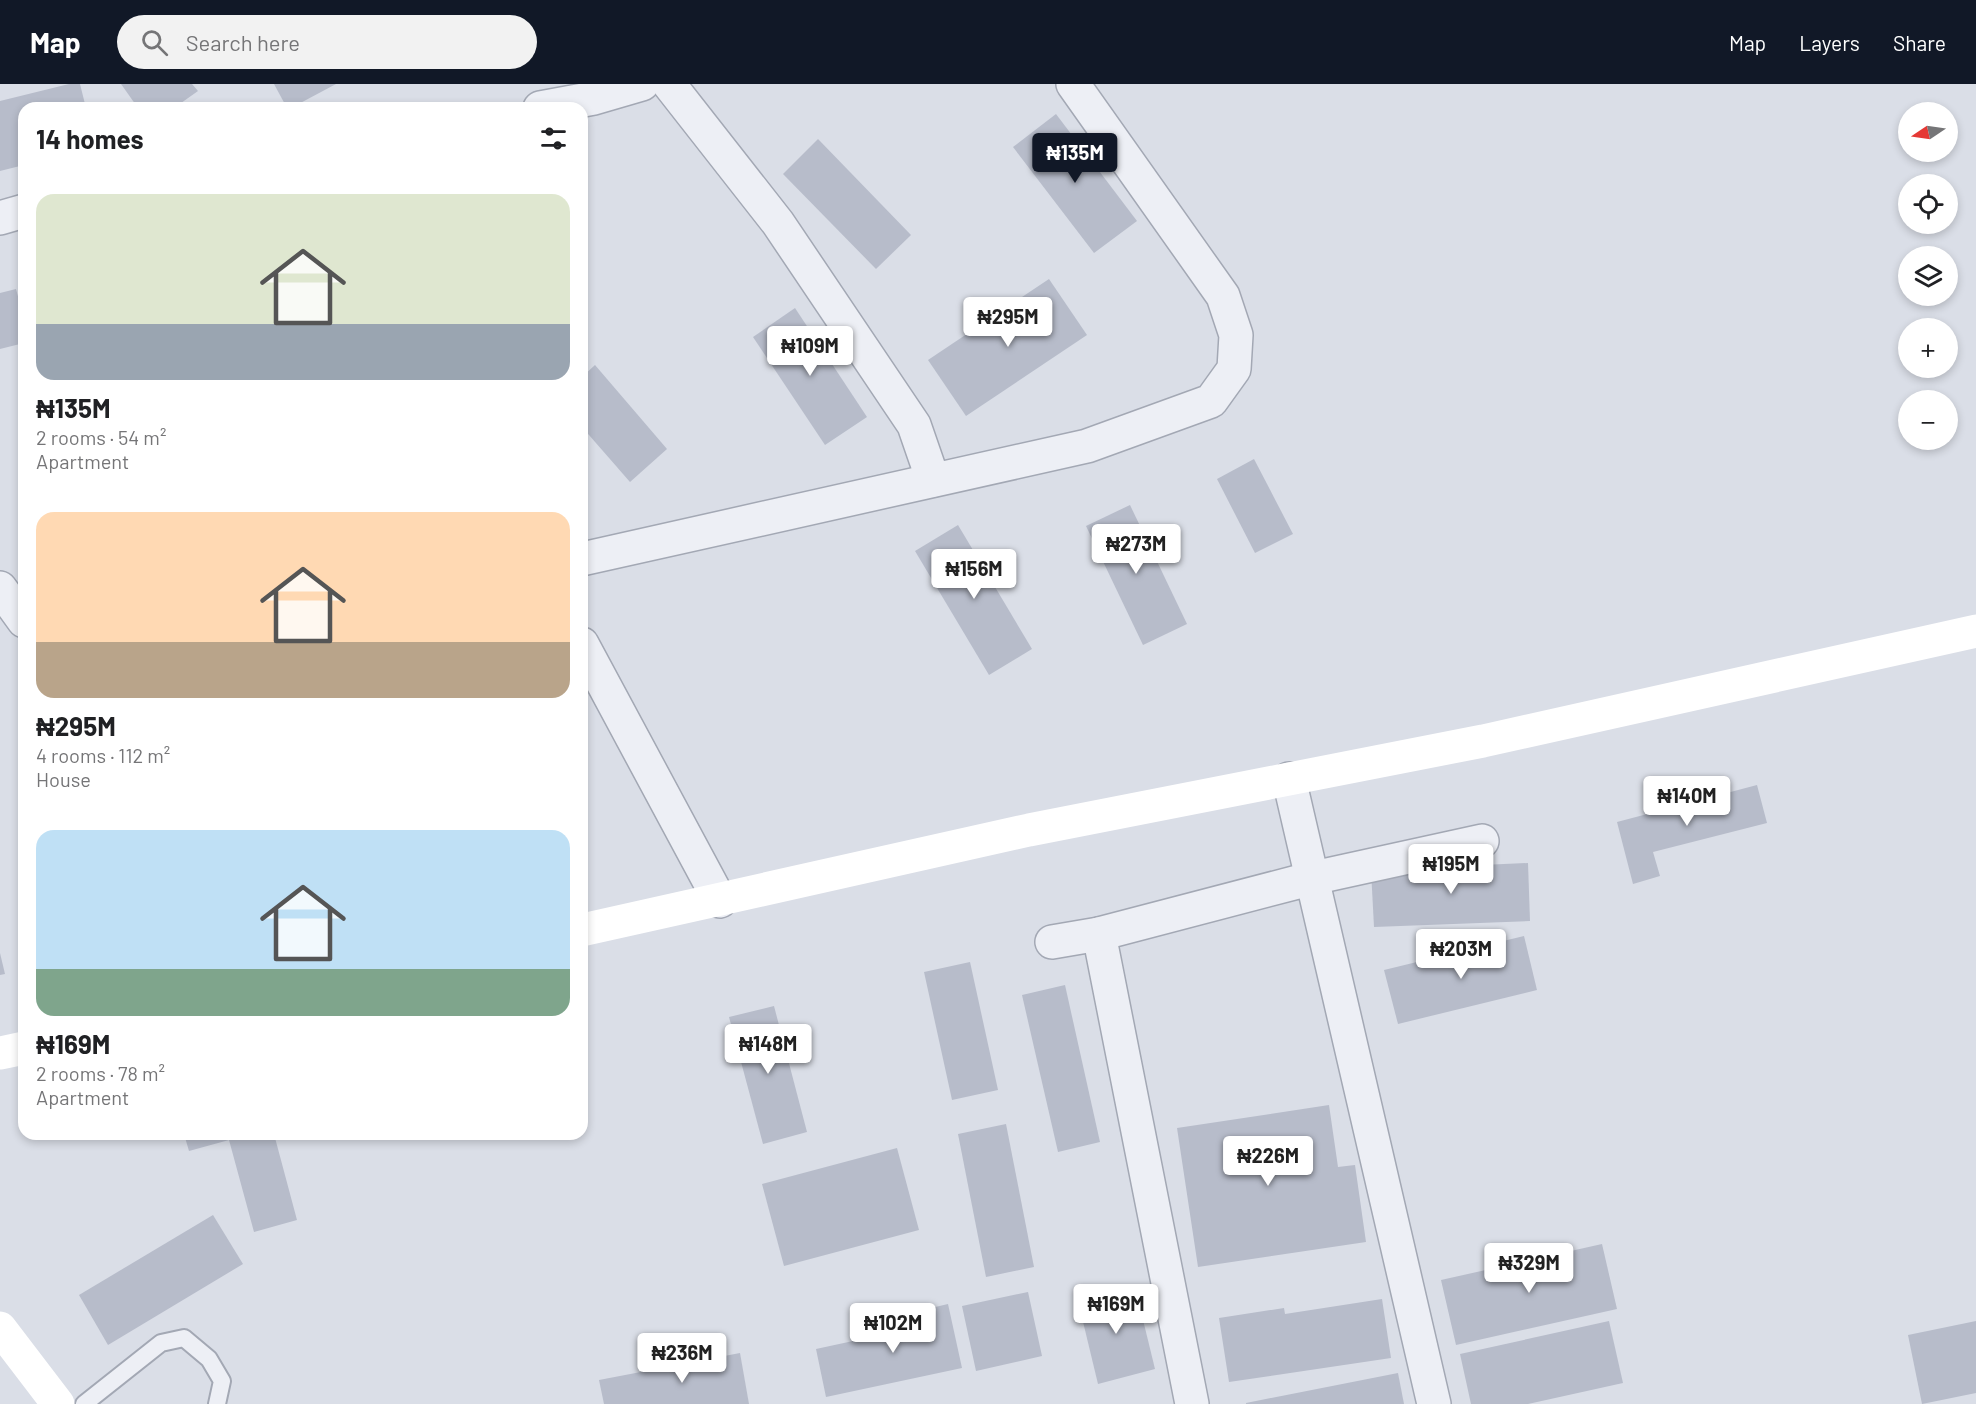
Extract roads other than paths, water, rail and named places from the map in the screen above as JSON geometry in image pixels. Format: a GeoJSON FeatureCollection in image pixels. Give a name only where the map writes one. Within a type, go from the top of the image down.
{"type":"FeatureCollection","features":[{"type":"Feature","properties":{"kind":"street"},"geometry":{"type":"LineString","coordinates":[[572,102],[642,84]]}},
{"type":"Feature","properties":{"kind":"street"},"geometry":{"type":"LineString","coordinates":[[669,84],[778,223],[914,425],[933,480]]}},
{"type":"Feature","properties":{"kind":"street"},"geometry":{"type":"LineString","coordinates":[[588,558],[1087,446],[1211,401],[1234,369],[1236,335],[1223,296],[1073,84]]}},
{"type":"Feature","properties":{"kind":"street"},"geometry":{"type":"LineString","coordinates":[[0,218],[18,213]]}},
{"type":"Feature","properties":{"kind":"street"},"geometry":{"type":"LineString","coordinates":[[0,588],[18,613]]}},
{"type":"Feature","properties":{"kind":"street"},"geometry":{"type":"LineString","coordinates":[[588,929],[1029,830],[1483,741],[1976,631]]}},
{"type":"Feature","properties":{"kind":"street"},"geometry":{"type":"LineString","coordinates":[[588,655],[720,901]]}},
{"type":"Feature","properties":{"kind":"street"},"geometry":{"type":"LineString","coordinates":[[1289,779],[1434,1404]]}},
{"type":"Feature","properties":{"kind":"street"},"geometry":{"type":"LineString","coordinates":[[1052,942],[1099,934],[1313,879],[1482,841]]}},
{"type":"Feature","properties":{"kind":"street"},"geometry":{"type":"LineString","coordinates":[[1099,934],[1192,1404]]}},
{"type":"Feature","properties":{"kind":"street"},"geometry":{"type":"LineString","coordinates":[[0,1053],[18,1049]]}},
{"type":"Feature","properties":{"kind":"street"},"geometry":{"type":"LineString","coordinates":[[0,1328],[58,1404]]}},
{"type":"Feature","properties":{"kind":"lane"},"geometry":{"type":"LineString","coordinates":[[84,1404],[161,1343],[184,1338],[209,1359],[222,1381],[217,1404]]}}]}
